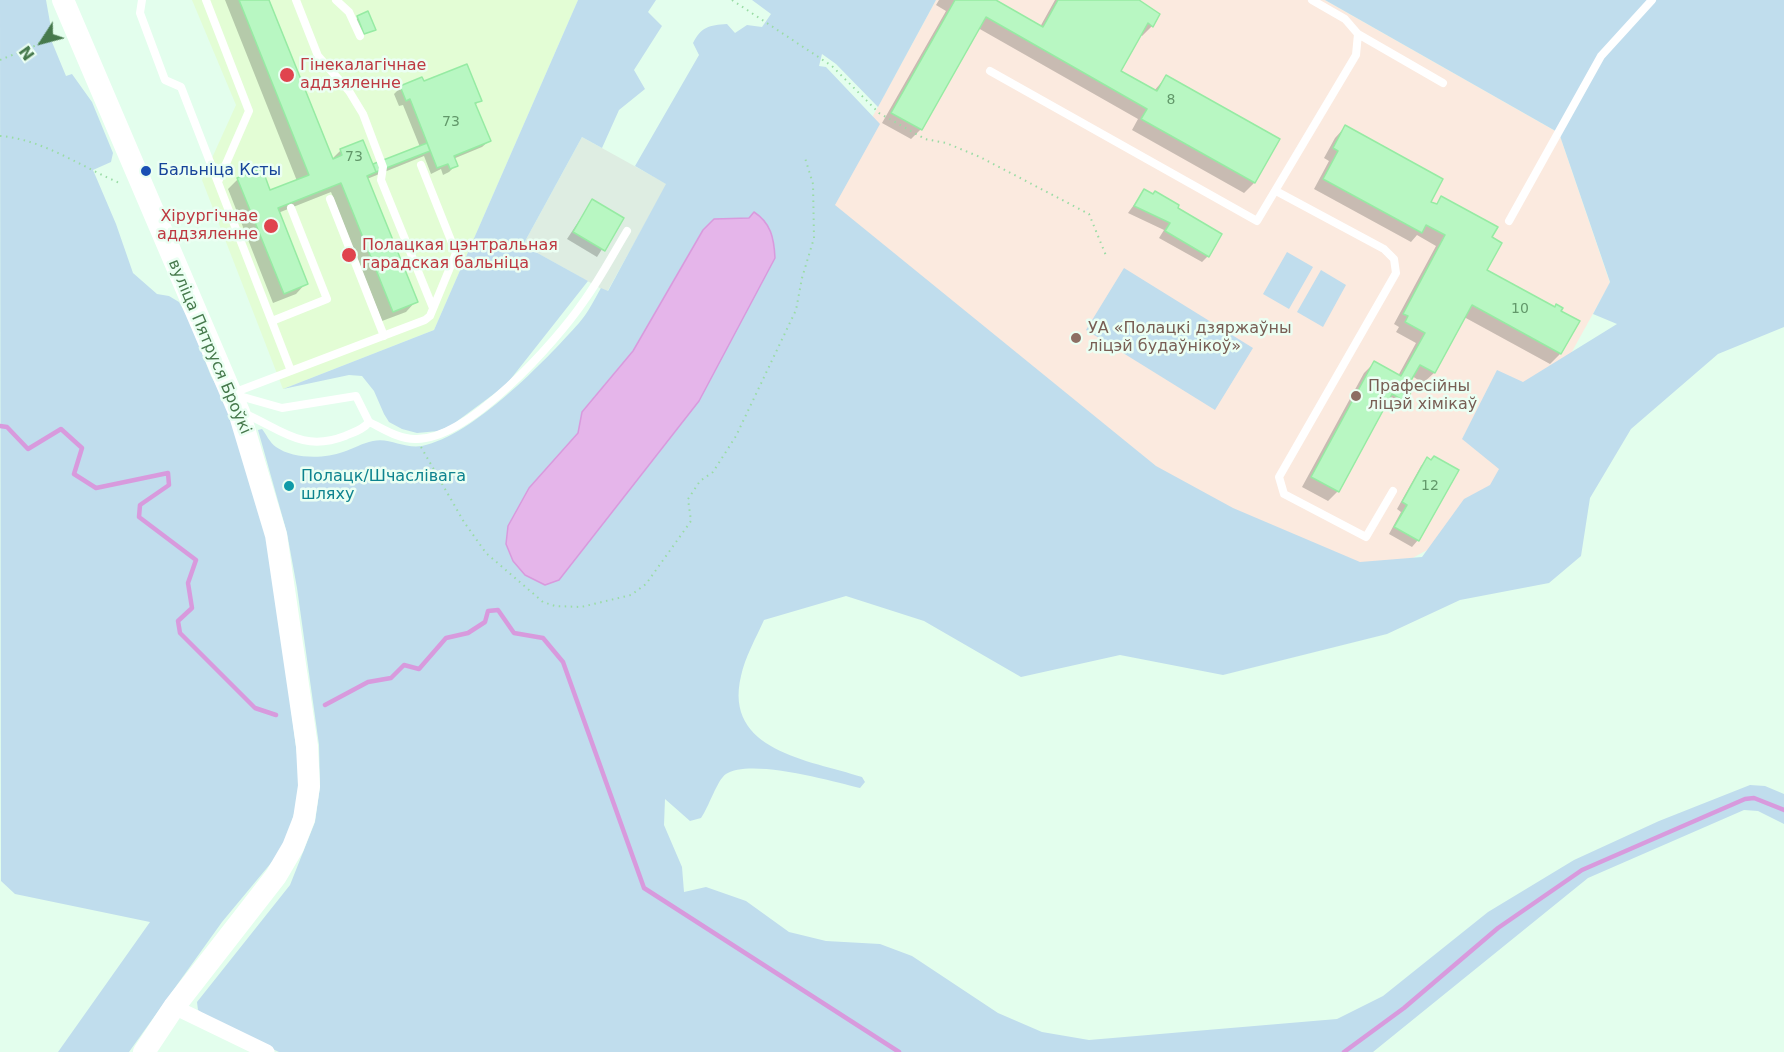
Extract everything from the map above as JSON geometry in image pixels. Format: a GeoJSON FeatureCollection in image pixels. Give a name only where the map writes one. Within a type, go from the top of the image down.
{"type":"FeatureCollection","features":[{"type":"Feature","properties":{"kind":"main road","name":"вуліца Пятруся Броўкі"},"geometry":{"type":"LineString","coordinates":[[63,0],[143,193],[236,403],[276,536],[298,674],[308,756],[309,786],[304,819],[293,847],[276,876],[174,1007],[144,1052]]}},
{"type":"Feature","properties":{"kind":"street"},"geometry":{"type":"LineString","coordinates":[[174,1007],[267,1052]]}},
{"type":"Feature","properties":{"kind":"lane"},"geometry":{"type":"LineString","coordinates":[[142,0],[140,13],[165,80],[181,87],[291,371]]}},
{"type":"Feature","properties":{"kind":"lane"},"geometry":{"type":"LineString","coordinates":[[206,0],[249,111],[218,182]]}},
{"type":"Feature","properties":{"kind":"lane"},"geometry":{"type":"LineString","coordinates":[[296,0],[318,56],[349,91],[363,114],[383,167],[381,180],[433,308]]}},
{"type":"Feature","properties":{"kind":"lane"},"geometry":{"type":"LineString","coordinates":[[336,0],[350,12],[360,36]]}},
{"type":"Feature","properties":{"kind":"lane"},"geometry":{"type":"LineString","coordinates":[[1312,0],[1345,18],[1358,34],[1443,83]]}},
{"type":"Feature","properties":{"kind":"lane"},"geometry":{"type":"LineString","coordinates":[[1509,221],[1600,56],[1652,0]]}},
{"type":"Feature","properties":{"kind":"lane"},"geometry":{"type":"LineString","coordinates":[[990,71],[1257,221],[1356,55],[1358,34]]}},
{"type":"Feature","properties":{"kind":"lane"},"geometry":{"type":"LineString","coordinates":[[236,403],[291,371],[425,320],[433,308],[456,254],[421,165]]}},
{"type":"Feature","properties":{"kind":"lane"},"geometry":{"type":"LineString","coordinates":[[1276,191],[1384,249],[1394,259],[1396,273],[1279,477],[1284,494],[1366,537],[1393,490]]}},
{"type":"Feature","properties":{"kind":"lane"},"geometry":{"type":"LineString","coordinates":[[330,199],[384,336]]}},
{"type":"Feature","properties":{"kind":"lane"},"geometry":{"type":"LineString","coordinates":[[272,321],[327,299],[291,208]]}},
{"type":"Feature","properties":{"kind":"lane"},"geometry":{"type":"LineString","coordinates":[[236,403],[282,408],[356,396],[369,422],[399,437],[417,440],[440,435],[454,428],[509,388],[584,302],[627,231]]}},
{"type":"Feature","properties":{"kind":"lane"},"geometry":{"type":"LineString","coordinates":[[236,403],[284,435],[304,442],[337,439],[365,428],[369,422]]}},
{"type":"Feature","properties":{"kind":"path"},"geometry":{"type":"LineString","coordinates":[[732,0],[832,66],[879,113],[925,138],[946,143],[980,157],[1089,214],[1107,258]]}},
{"type":"Feature","properties":{"kind":"path"},"geometry":{"type":"LineString","coordinates":[[0,60],[37,45],[50,32],[58,38]]}},
{"type":"Feature","properties":{"kind":"path"},"geometry":{"type":"LineString","coordinates":[[0,136],[15,137],[48,149],[86,169],[143,193]]}},
{"type":"Feature","properties":{"kind":"path"},"geometry":{"type":"LineString","coordinates":[[417,440],[464,522],[486,554],[543,602],[555,606],[581,607],[631,595],[646,584],[691,521],[688,499],[700,481],[713,472],[736,436],[796,310],[802,278],[814,238],[813,184],[805,158]]}},
{"type":"Feature","properties":{"kind":"shaded area"},"geometry":{"type":"Polygon","coordinates":[[[0,0],[46,0],[51,28],[47,30],[66,76],[72,74],[92,102],[113,153],[111,162],[93,170],[116,224],[133,273],[157,294],[169,296],[179,302],[189,320],[211,376],[232,414],[269,537],[301,786],[286,845],[222,922],[129,1052],[58,1052],[150,922],[15,894],[1,881],[0,0]]]}},
{"type":"Feature","properties":{"kind":"shaded area","name":"Полацкая цэнтральная гарадская бальніца"},"geometry":{"type":"Polygon","coordinates":[[[192,0],[578,0],[434,330],[283,389],[202,180],[236,105],[192,0]]]}},
{"type":"Feature","properties":{"kind":"shaded area"},"geometry":{"type":"Polygon","coordinates":[[[578,0],[656,0],[648,12],[662,26],[634,70],[645,89],[619,110],[602,148],[582,137],[523,245],[588,281],[506,385],[452,425],[438,431],[417,433],[389,422],[374,391],[362,376],[349,375],[283,389],[434,330],[578,0]]]}},
{"type":"Feature","properties":{"kind":"shaded area"},"geometry":{"type":"Polygon","coordinates":[[[752,0],[936,0],[878,107],[836,64],[822,54],[819,66],[826,67],[880,124],[835,205],[1156,466],[1233,508],[1360,562],[1422,557],[1464,499],[1490,485],[1499,469],[1462,439],[1497,370],[1523,382],[1617,324],[1593,314],[1610,282],[1559,133],[1325,0],[1784,0],[1784,327],[1718,354],[1631,429],[1590,498],[1581,556],[1549,583],[1460,600],[1387,634],[1223,675],[1120,655],[1021,677],[924,621],[846,596],[764,620],[741,676],[739,701],[745,721],[757,736],[775,748],[818,765],[862,777],[865,782],[860,788],[792,772],[753,768],[738,770],[723,777],[701,818],[690,821],[665,799],[664,825],[682,867],[684,892],[706,887],[746,901],[789,932],[826,941],[880,944],[912,956],[998,1013],[1042,1032],[1089,1040],[1337,1019],[1383,996],[1488,912],[1574,860],[1659,821],[1750,785],[1765,786],[1784,794],[1784,824],[1758,811],[1744,810],[1588,878],[1373,1052],[279,1052],[215,1022],[198,1010],[197,1002],[290,885],[315,822],[320,787],[319,745],[297,588],[287,533],[258,430],[262,429],[272,443],[283,451],[300,456],[318,457],[347,451],[379,440],[422,446],[464,428],[485,413],[528,376],[579,323],[601,288],[608,291],[666,184],[635,166],[699,55],[693,43],[696,38],[703,30],[715,25],[727,24],[735,33],[747,25],[762,27],[771,14],[752,0]],[[749,218],[714,219],[703,230],[633,351],[582,412],[578,433],[529,488],[545,585],[559,580],[699,401],[749,218]]]}},
{"type":"Feature","properties":{"kind":"shaded area"},"geometry":{"type":"Polygon","coordinates":[[[936,0],[1325,0],[1559,133],[1610,283],[1477,523],[1337,599],[1087,461],[819,215],[936,0]]]}},
{"type":"Feature","properties":{"kind":"shaded area"},"geometry":{"type":"Polygon","coordinates":[[[582,137],[667,184],[607,292],[523,245],[582,137]]]}},
{"type":"Feature","properties":{"kind":"shaded area"},"geometry":{"type":"Polygon","coordinates":[[[754,212],[760,216],[771,232],[775,258],[699,401],[559,580],[545,585],[525,575],[513,561],[506,544],[508,526],[529,488],[578,433],[582,412],[633,351],[703,230],[714,219],[749,218],[754,212]]]}},
{"type":"Feature","properties":{"kind":"shaded area"},"geometry":{"type":"Polygon","coordinates":[[[1287,252],[1313,267],[1289,309],[1263,294],[1287,252]]]}},
{"type":"Feature","properties":{"kind":"shaded area"},"geometry":{"type":"Polygon","coordinates":[[[1124,268],[1253,348],[1215,410],[1086,330],[1124,268]]]}},
{"type":"Feature","properties":{"kind":"shaded area"},"geometry":{"type":"Polygon","coordinates":[[[1321,270],[1346,285],[1323,327],[1297,312],[1321,270]]]}},
{"type":"Feature","properties":{"kind":"building"},"geometry":{"type":"Polygon","coordinates":[[[239,0],[269,0],[333,159],[342,155],[340,149],[363,140],[376,172],[367,176],[418,302],[393,312],[341,183],[278,208],[308,284],[284,294],[237,178],[262,168],[270,190],[309,175],[239,0]]]}},
{"type":"Feature","properties":{"kind":"building"},"geometry":{"type":"Polygon","coordinates":[[[955,0],[996,0],[1043,27],[1058,0],[1139,0],[1160,14],[1153,27],[1148,23],[1121,71],[1157,91],[1166,75],[1280,139],[1255,183],[1141,119],[1147,109],[986,17],[922,130],[891,113],[955,0]]]}},
{"type":"Feature","properties":{"kind":"building"},"geometry":{"type":"Polygon","coordinates":[[[368,11],[376,30],[364,34],[357,16],[368,11]]]}},
{"type":"Feature","properties":{"kind":"building"},"geometry":{"type":"Polygon","coordinates":[[[467,64],[482,101],[475,103],[491,141],[454,156],[458,166],[450,169],[448,164],[437,168],[410,99],[406,101],[400,86],[422,77],[424,81],[467,64]]]}},
{"type":"Feature","properties":{"kind":"building"},"geometry":{"type":"Polygon","coordinates":[[[1345,125],[1443,179],[1431,202],[1437,204],[1441,196],[1498,227],[1492,237],[1502,243],[1487,270],[1555,307],[1556,304],[1563,308],[1561,311],[1580,321],[1561,354],[1472,305],[1435,373],[1420,365],[1406,389],[1411,392],[1406,402],[1392,394],[1339,492],[1311,477],[1374,361],[1401,376],[1425,333],[1405,322],[1408,316],[1403,314],[1445,235],[1426,225],[1422,233],[1323,179],[1338,151],[1333,148],[1345,125]]]}},
{"type":"Feature","properties":{"kind":"building"},"geometry":{"type":"Polygon","coordinates":[[[427,143],[430,151],[376,172],[373,164],[427,143]]]}},
{"type":"Feature","properties":{"kind":"building"},"geometry":{"type":"Polygon","coordinates":[[[1144,189],[1153,194],[1155,191],[1179,205],[1178,208],[1222,234],[1209,257],[1165,231],[1170,223],[1134,206],[1144,189]]]}},
{"type":"Feature","properties":{"kind":"building"},"geometry":{"type":"Polygon","coordinates":[[[592,199],[624,218],[605,251],[573,232],[592,199]]]}},
{"type":"Feature","properties":{"kind":"building"},"geometry":{"type":"Polygon","coordinates":[[[1434,456],[1459,470],[1419,541],[1394,527],[1407,505],[1402,502],[1427,457],[1431,460],[1434,456]]]}},
{"type":"Feature","properties":{"kind":"waterway"},"geometry":{"type":"LineString","coordinates":[[0,426],[7,427],[28,449],[61,429],[82,448],[74,474],[96,488],[168,473],[169,485],[140,505],[139,517],[196,560],[188,583],[192,608],[178,621],[180,633],[255,708],[276,715]]}},
{"type":"Feature","properties":{"kind":"waterway"},"geometry":{"type":"LineString","coordinates":[[325,705],[368,682],[391,678],[404,665],[419,669],[446,638],[468,633],[485,622],[488,611],[498,610],[514,633],[543,638],[563,662],[644,888],[899,1052]]}},
{"type":"Feature","properties":{"kind":"waterway"},"geometry":{"type":"LineString","coordinates":[[1344,1052],[1404,1008],[1498,928],[1582,870],[1745,799],[1754,798],[1784,810]]}},
{"type":"Feature","properties":{"kind":"place","name":"Гінекалагічнае аддзяленне"},"geometry":{"type":"Point","coordinates":[287,75]}},
{"type":"Feature","properties":{"kind":"place","name":"Бальніца Ксты"},"geometry":{"type":"Point","coordinates":[146,171]}},
{"type":"Feature","properties":{"kind":"place","name":"Хірургічнае аддзяленне"},"geometry":{"type":"Point","coordinates":[271,226]}},
{"type":"Feature","properties":{"kind":"place","name":"Полацкая цэнтральная гарадская бальніца"},"geometry":{"type":"Point","coordinates":[349,255]}},
{"type":"Feature","properties":{"kind":"place","name":"УА «Полацкі дзяржаўны ліцэй будаўнікоў»"},"geometry":{"type":"Point","coordinates":[1076,338]}},
{"type":"Feature","properties":{"kind":"place","name":"Прафесійны ліцэй хімікаў"},"geometry":{"type":"Point","coordinates":[1356,396]}},
{"type":"Feature","properties":{"kind":"place","name":"Полацк/Шчаслівага шляху"},"geometry":{"type":"Point","coordinates":[289,486]}}]}
